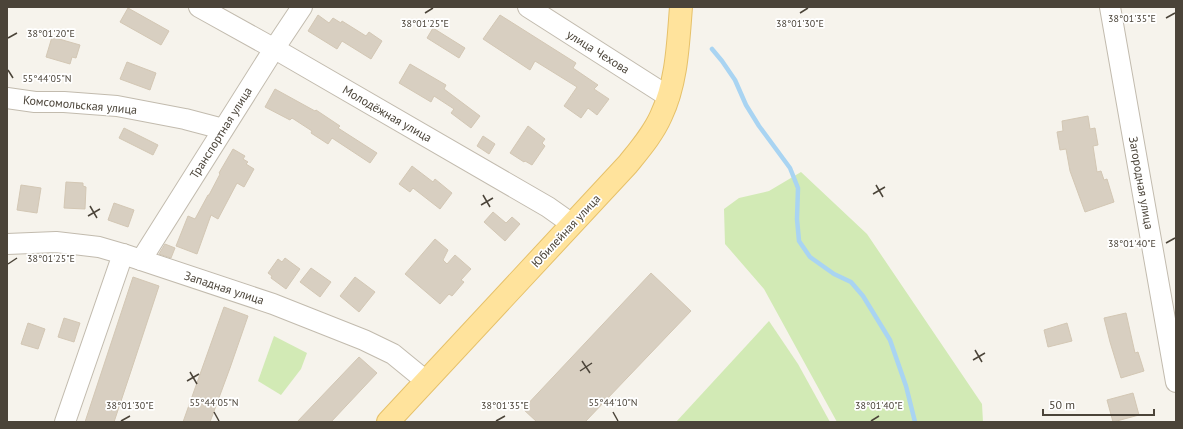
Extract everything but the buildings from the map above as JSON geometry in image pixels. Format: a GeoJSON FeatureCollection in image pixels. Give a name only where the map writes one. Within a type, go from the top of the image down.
{"type":"FeatureCollection","features":[{"type":"Feature","properties":{"kind":"main road","name":"Юбилейная улица"},"geometry":{"type":"LineString","coordinates":[[388,422],[628,164],[648,140],[661,117],[669,97],[675,68],[681,7]]}},
{"type":"Feature","properties":{"kind":"street","name":"Молодёжная улица"},"geometry":{"type":"LineString","coordinates":[[199,7],[274,48],[548,207],[572,224]]}},
{"type":"Feature","properties":{"kind":"street","name":"Транспортная улица"},"geometry":{"type":"LineString","coordinates":[[142,260],[274,48],[302,7]]}},
{"type":"Feature","properties":{"kind":"street","name":"улица Чехова"},"geometry":{"type":"LineString","coordinates":[[528,7],[669,97]]}},
{"type":"Feature","properties":{"kind":"street","name":"Загородная улица"},"geometry":{"type":"LineString","coordinates":[[1110,7],[1176,382]]}},
{"type":"Feature","properties":{"kind":"street","name":"Комсомольская улица"},"geometry":{"type":"LineString","coordinates":[[7,98],[35,102],[64,102],[117,106],[185,119],[223,129]]}},
{"type":"Feature","properties":{"kind":"street","name":"Западная улица"},"geometry":{"type":"LineString","coordinates":[[7,244],[56,242],[99,246],[142,260],[273,304],[364,340],[393,354],[426,381]]}},
{"type":"Feature","properties":{"kind":"street"},"geometry":{"type":"LineString","coordinates":[[65,422],[123,254]]}},
{"type":"Feature","properties":{"kind":"green space"},"geometry":{"type":"Polygon","coordinates":[[[801,172],[867,234],[982,404],[983,422],[837,422],[764,289],[725,244],[724,209],[739,198],[769,191],[801,172]]]}},
{"type":"Feature","properties":{"kind":"green space"},"geometry":{"type":"Polygon","coordinates":[[[769,321],[798,364],[830,422],[676,422],[769,321]]]}},
{"type":"Feature","properties":{"kind":"green space"},"geometry":{"type":"Polygon","coordinates":[[[274,336],[307,353],[301,369],[281,395],[258,381],[274,336]]]}},
{"type":"Feature","properties":{"kind":"waterway"},"geometry":{"type":"LineString","coordinates":[[712,49],[735,80],[746,105],[759,126],[790,168],[798,188],[797,219],[799,241],[810,257],[834,274],[851,282],[863,296],[890,340],[906,386],[915,422]]}}]}
